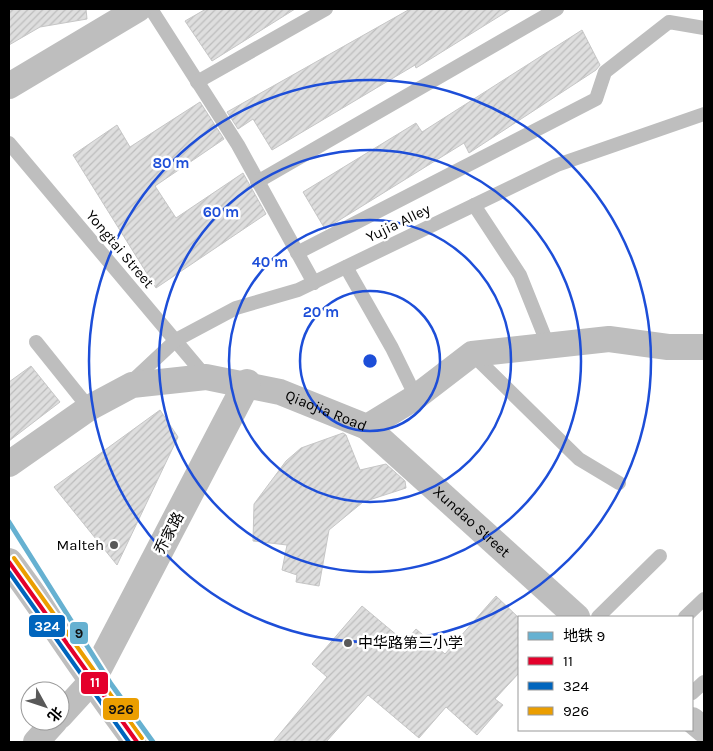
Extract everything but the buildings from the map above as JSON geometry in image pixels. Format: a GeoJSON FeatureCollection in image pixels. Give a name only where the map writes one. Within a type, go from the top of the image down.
{"type":"FeatureCollection","features":[{"type":"Feature","properties":{"kind":"street"},"geometry":{"type":"LineString","coordinates":[[9,86],[138,9]]}},
{"type":"Feature","properties":{"kind":"street"},"geometry":{"type":"LineString","coordinates":[[472,354],[609,339],[668,347],[704,347]]}},
{"type":"Feature","properties":{"kind":"street","name":"Qiaojia Road"},"geometry":{"type":"LineString","coordinates":[[9,464],[89,408],[132,385],[206,376],[247,383],[280,392],[367,427],[416,398],[472,354]]}},
{"type":"Feature","properties":{"kind":"street","name":"乔家路"},"geometry":{"type":"LineString","coordinates":[[91,682],[247,383]]}},
{"type":"Feature","properties":{"kind":"street","name":"Xundao Street"},"geometry":{"type":"LineString","coordinates":[[367,427],[576,616]]}},
{"type":"Feature","properties":{"kind":"street"},"geometry":{"type":"LineString","coordinates":[[9,562],[51,618],[91,682],[137,742]]}},
{"type":"Feature","properties":{"kind":"street"},"geometry":{"type":"LineString","coordinates":[[70,705],[91,682]]}},
{"type":"Feature","properties":{"kind":"street"},"geometry":{"type":"LineString","coordinates":[[693,721],[704,730]]}},
{"type":"Feature","properties":{"kind":"street"},"geometry":{"type":"LineString","coordinates":[[36,742],[46,731]]}},
{"type":"Feature","properties":{"kind":"lane"},"geometry":{"type":"LineString","coordinates":[[151,9],[238,145],[314,282]]}},
{"type":"Feature","properties":{"kind":"lane"},"geometry":{"type":"LineString","coordinates":[[197,82],[326,9]]}},
{"type":"Feature","properties":{"kind":"lane"},"geometry":{"type":"LineString","coordinates":[[257,182],[557,9]]}},
{"type":"Feature","properties":{"kind":"lane"},"geometry":{"type":"LineString","coordinates":[[297,252],[596,99],[605,72],[669,22],[704,28]]}},
{"type":"Feature","properties":{"kind":"lane","name":"Yujia Alley"},"geometry":{"type":"LineString","coordinates":[[124,389],[176,340],[236,308],[298,290],[557,165],[704,114]]}},
{"type":"Feature","properties":{"kind":"lane","name":"Yongtai Street"},"geometry":{"type":"LineString","coordinates":[[9,143],[206,376]]}},
{"type":"Feature","properties":{"kind":"lane"},"geometry":{"type":"LineString","coordinates":[[474,205],[520,275],[548,345]]}},
{"type":"Feature","properties":{"kind":"lane"},"geometry":{"type":"LineString","coordinates":[[346,267],[392,348],[416,398]]}},
{"type":"Feature","properties":{"kind":"lane"},"geometry":{"type":"LineString","coordinates":[[36,342],[89,408]]}},
{"type":"Feature","properties":{"kind":"lane"},"geometry":{"type":"LineString","coordinates":[[472,354],[579,458],[619,484]]}},
{"type":"Feature","properties":{"kind":"lane"},"geometry":{"type":"LineString","coordinates":[[599,616],[660,556]]}},
{"type":"Feature","properties":{"kind":"lane"},"geometry":{"type":"LineString","coordinates":[[686,616],[704,599]]}},
{"type":"Feature","properties":{"kind":"lane"},"geometry":{"type":"LineString","coordinates":[[693,692],[704,682]]}},
{"type":"Feature","properties":{"kind":"metro line","name":"9"},"geometry":{"type":"LineString","coordinates":[[9,522],[111,684],[153,742]]}},
{"type":"Feature","properties":{"kind":"transit line","name":"926"},"geometry":{"type":"LineString","coordinates":[[14,558],[142,738]]}},
{"type":"Feature","properties":{"kind":"transit line","name":"11"},"geometry":{"type":"LineString","coordinates":[[9,562],[137,742]]}},
{"type":"Feature","properties":{"kind":"transit line","name":"324"},"geometry":{"type":"LineString","coordinates":[[9,572],[129,742]]}},
{"type":"Feature","properties":{"kind":"place","name":"Malteh"},"geometry":{"type":"Point","coordinates":[114,545]}},
{"type":"Feature","properties":{"kind":"place","name":"中华路第三小学"},"geometry":{"type":"Point","coordinates":[348,643]}}]}
